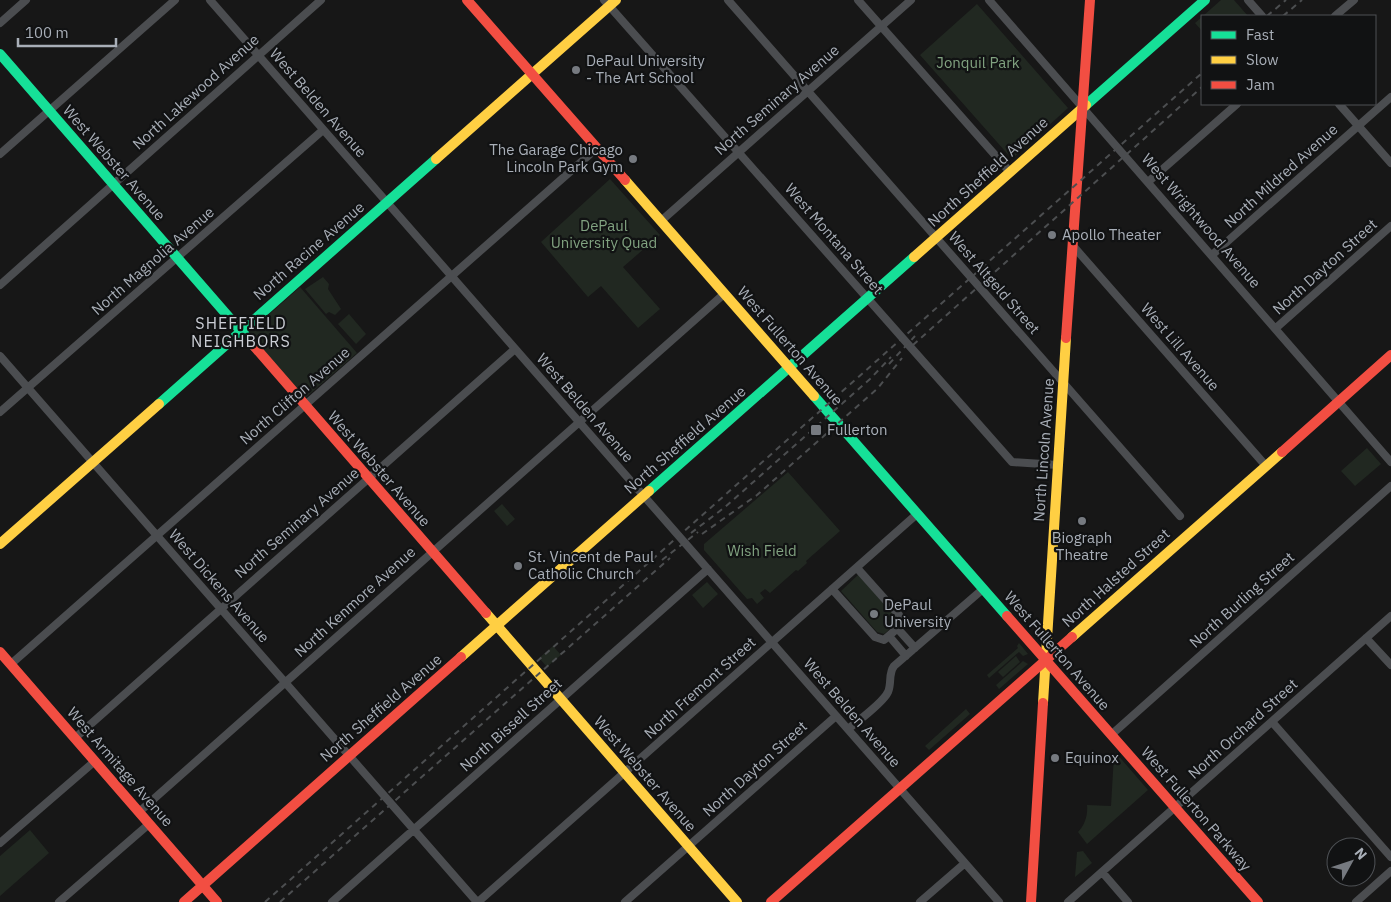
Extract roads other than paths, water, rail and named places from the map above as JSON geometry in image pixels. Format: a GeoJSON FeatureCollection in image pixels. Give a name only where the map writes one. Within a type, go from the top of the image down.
{"type":"FeatureCollection","features":[{"type":"Feature","properties":{"kind":"street"},"geometry":{"type":"LineString","coordinates":[[0,23],[26,0]]}},
{"type":"Feature","properties":{"kind":"street"},"geometry":{"type":"LineString","coordinates":[[0,154],[175,0]]}},
{"type":"Feature","properties":{"kind":"street","name":"West Belden Avenue"},"geometry":{"type":"LineString","coordinates":[[210,0],[999,902]]}},
{"type":"Feature","properties":{"kind":"street","name":"North Lakewood Avenue"},"geometry":{"type":"LineString","coordinates":[[0,285],[321,0]]}},
{"type":"Feature","properties":{"kind":"street","name":"West Fullerton Avenue"},"geometry":{"type":"LineString","coordinates":[[467,0],[1111,735]]}},
{"type":"Feature","properties":{"kind":"street","name":"West Altgeld Street"},"geometry":{"type":"LineString","coordinates":[[728,0],[1180,516]]}},
{"type":"Feature","properties":{"kind":"street"},"geometry":{"type":"LineString","coordinates":[[858,0],[1010,172]]}},
{"type":"Feature","properties":{"kind":"street","name":"North Seminary Avenue"},"geometry":{"type":"LineString","coordinates":[[660,221],[911,0]]}},
{"type":"Feature","properties":{"kind":"street","name":"West Wrightwood Avenue"},"geometry":{"type":"LineString","coordinates":[[989,0],[1340,401],[1391,462]]}},
{"type":"Feature","properties":{"kind":"street","name":"North Lincoln Avenue"},"geometry":{"type":"LineString","coordinates":[[1031,902],[1058,464],[1090,0]]}},
{"type":"Feature","properties":{"kind":"street","name":"North Sheffield Avenue"},"geometry":{"type":"LineString","coordinates":[[184,902],[1205,0]]}},
{"type":"Feature","properties":{"kind":"street"},"geometry":{"type":"LineString","coordinates":[[1248,0],[1261,15]]}},
{"type":"Feature","properties":{"kind":"street"},"geometry":{"type":"LineString","coordinates":[[1336,15],[1354,0]]}},
{"type":"Feature","properties":{"kind":"street","name":"North Racine Avenue"},"geometry":{"type":"LineString","coordinates":[[0,544],[387,203],[610,2]]}},
{"type":"Feature","properties":{"kind":"street","name":"West Montana Street"},"geometry":{"type":"LineString","coordinates":[[610,2],[739,152],[1012,462],[1058,464]]}},
{"type":"Feature","properties":{"kind":"street","name":"West Webster Avenue"},"geometry":{"type":"LineString","coordinates":[[0,54],[737,902]]}},
{"type":"Feature","properties":{"kind":"street","name":"North Mildred Avenue"},"geometry":{"type":"LineString","coordinates":[[1212,255],[1391,97]]}},
{"type":"Feature","properties":{"kind":"street"},"geometry":{"type":"LineString","coordinates":[[1148,182],[1235,105]]}},
{"type":"Feature","properties":{"kind":"street"},"geometry":{"type":"LineString","coordinates":[[1340,105],[1391,163]]}},
{"type":"Feature","properties":{"kind":"street","name":"North Magnolia Avenue"},"geometry":{"type":"LineString","coordinates":[[0,412],[323,130]]}},
{"type":"Feature","properties":{"kind":"street","name":"North Clifton Avenue"},"geometry":{"type":"LineString","coordinates":[[11,664],[597,148]]}},
{"type":"Feature","properties":{"kind":"street","name":"North Dayton Street"},"geometry":{"type":"LineString","coordinates":[[1276,328],[1391,226]]}},
{"type":"Feature","properties":{"kind":"street","name":"West Lill Avenue"},"geometry":{"type":"LineString","coordinates":[[1074,248],[1266,466]]}},
{"type":"Feature","properties":{"kind":"street","name":"North Kenmore Avenue"},"geometry":{"type":"LineString","coordinates":[[139,812],[724,294]]}},
{"type":"Feature","properties":{"kind":"street","name":"North Seminary Avenue"},"geometry":{"type":"LineString","coordinates":[[75,738],[515,349]]}},
{"type":"Feature","properties":{"kind":"street","name":"West Dickens Avenue"},"geometry":{"type":"LineString","coordinates":[[0,356],[478,902]]}},
{"type":"Feature","properties":{"kind":"street","name":"North Halsted Street"},"geometry":{"type":"LineString","coordinates":[[771,902],[1391,356]]}},
{"type":"Feature","properties":{"kind":"street","name":"North Burling Street"},"geometry":{"type":"LineString","coordinates":[[1111,735],[1391,486]]}},
{"type":"Feature","properties":{"kind":"street","name":"North Fremont Street"},"geometry":{"type":"LineString","coordinates":[[478,902],[918,514]]}},
{"type":"Feature","properties":{"kind":"street"},"geometry":{"type":"LineString","coordinates":[[832,589],[875,638],[884,640],[889,636],[897,628],[901,620],[899,615],[857,568]]}},
{"type":"Feature","properties":{"kind":"street","name":"North Bissell Street"},"geometry":{"type":"LineString","coordinates":[[332,902],[708,570]]}},
{"type":"Feature","properties":{"kind":"street"},"geometry":{"type":"LineString","coordinates":[[848,729],[886,696],[890,672],[983,589]]}},
{"type":"Feature","properties":{"kind":"street","name":"North Orchard Street"},"geometry":{"type":"LineString","coordinates":[[1068,902],[1391,616]]}},
{"type":"Feature","properties":{"kind":"street"},"geometry":{"type":"LineString","coordinates":[[897,628],[915,648]]}},
{"type":"Feature","properties":{"kind":"street"},"geometry":{"type":"LineString","coordinates":[[889,636],[906,656]]}},
{"type":"Feature","properties":{"kind":"street"},"geometry":{"type":"LineString","coordinates":[[1366,638],[1391,665]]}},
{"type":"Feature","properties":{"kind":"street","name":"West Armitage Avenue"},"geometry":{"type":"LineString","coordinates":[[0,652],[217,902]]}},
{"type":"Feature","properties":{"kind":"street","name":"North Dayton Street"},"geometry":{"type":"LineString","coordinates":[[625,902],[836,716]]}},
{"type":"Feature","properties":{"kind":"street"},"geometry":{"type":"LineString","coordinates":[[1272,722],[1391,857]]}},
{"type":"Feature","properties":{"kind":"street","name":"West Fullerton Parkway"},"geometry":{"type":"LineString","coordinates":[[1111,735],[1258,902]]}},
{"type":"Feature","properties":{"kind":"street"},"geometry":{"type":"LineString","coordinates":[[0,843],[95,761]]}},
{"type":"Feature","properties":{"kind":"street"},"geometry":{"type":"LineString","coordinates":[[58,902],[149,824]]}},
{"type":"Feature","properties":{"kind":"street"},"geometry":{"type":"LineString","coordinates":[[920,902],[965,863]]}},
{"type":"Feature","properties":{"kind":"street"},"geometry":{"type":"LineString","coordinates":[[1356,902],[1391,871]]}},
{"type":"Feature","properties":{"kind":"street"},"geometry":{"type":"LineString","coordinates":[[1102,872],[1128,902]]}},
{"type":"Feature","properties":{"kind":"railway"},"geometry":{"type":"LineString","coordinates":[[1268,15],[1286,0]]}},
{"type":"Feature","properties":{"kind":"railway"},"geometry":{"type":"LineString","coordinates":[[1284,15],[1302,0]]}},
{"type":"Feature","properties":{"kind":"railway"},"geometry":{"type":"LineString","coordinates":[[265,902],[1201,74]]}},
{"type":"Feature","properties":{"kind":"railway"},"geometry":{"type":"LineString","coordinates":[[913,345],[1201,88]]}},
{"type":"Feature","properties":{"kind":"railway"},"geometry":{"type":"LineString","coordinates":[[889,364],[915,336]]}},
{"type":"Feature","properties":{"kind":"railway"},"geometry":{"type":"LineString","coordinates":[[691,533],[725,507],[870,379],[891,357]]}},
{"type":"Feature","properties":{"kind":"railway"},"geometry":{"type":"LineString","coordinates":[[702,534],[757,495],[878,388],[902,358]]}},
{"type":"Feature","properties":{"kind":"railway"},"geometry":{"type":"LineString","coordinates":[[662,560],[698,532]]}},
{"type":"Feature","properties":{"kind":"railway"},"geometry":{"type":"LineString","coordinates":[[280,902],[670,558]]}},
{"type":"Feature","properties":{"kind":"place","name":"DePaul University - The Art School"},"geometry":{"type":"Point","coordinates":[576,70]}},
{"type":"Feature","properties":{"kind":"place","name":"The Garage Chicago Lincoln Park Gym"},"geometry":{"type":"Point","coordinates":[633,159]}},
{"type":"Feature","properties":{"kind":"place","name":"Apollo Theater"},"geometry":{"type":"Point","coordinates":[1052,235]}},
{"type":"Feature","properties":{"kind":"place","name":"Fullerton"},"geometry":{"type":"Point","coordinates":[816,430]}},
{"type":"Feature","properties":{"kind":"place","name":"Biograph Theatre"},"geometry":{"type":"Point","coordinates":[1082,521]}},
{"type":"Feature","properties":{"kind":"place","name":"St. Vincent de Paul Catholic Church"},"geometry":{"type":"Point","coordinates":[518,566]}},
{"type":"Feature","properties":{"kind":"place","name":"DePaul University"},"geometry":{"type":"Point","coordinates":[874,614]}},
{"type":"Feature","properties":{"kind":"place","name":"Equinox"},"geometry":{"type":"Point","coordinates":[1055,758]}},
{"type":"Feature","properties":{"kind":"district","name":"SHEFFIELD NEIGHBORS"},"geometry":{"type":"Point","coordinates":[241,332]}},
{"type":"Feature","properties":{"kind":"park label","name":"Jonquil Park"},"geometry":{"type":"Point","coordinates":[978,63]}},
{"type":"Feature","properties":{"kind":"park label","name":"DePaul University Quad"},"geometry":{"type":"Point","coordinates":[604,234]}},
{"type":"Feature","properties":{"kind":"park label","name":"Wish Field"},"geometry":{"type":"Point","coordinates":[762,551]}}]}
